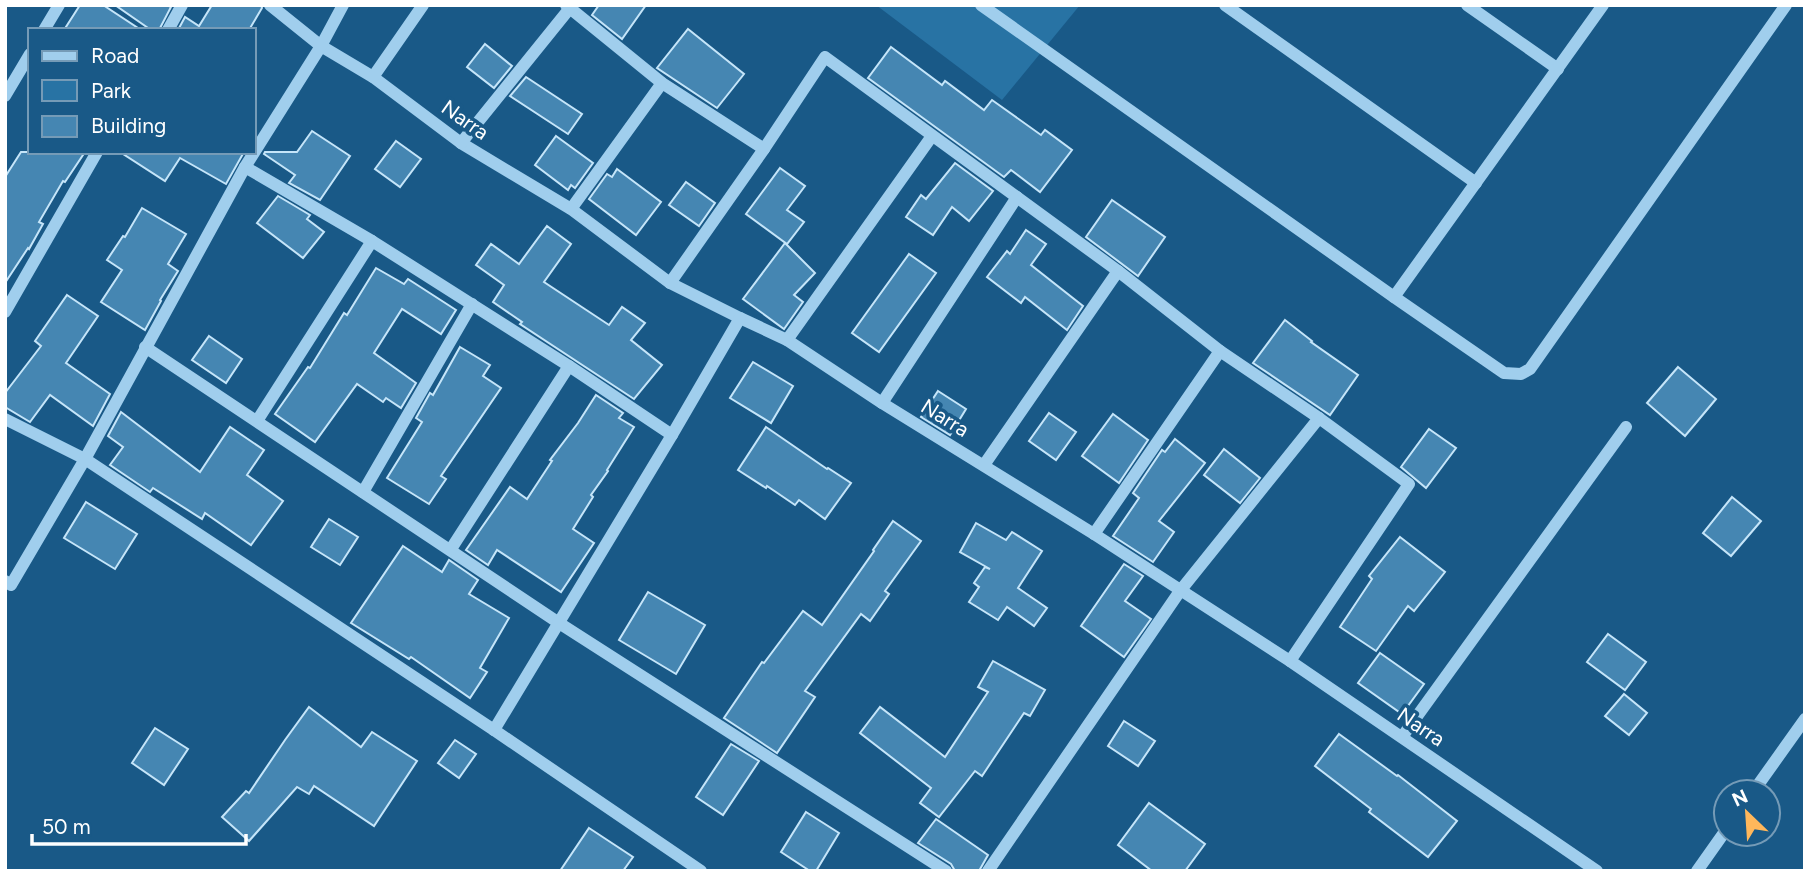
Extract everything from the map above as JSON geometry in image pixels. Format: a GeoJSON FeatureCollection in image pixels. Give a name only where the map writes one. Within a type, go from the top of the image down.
{"type":"FeatureCollection","features":[{"type":"Feature","properties":{"kind":"street"},"geometry":{"type":"LineString","coordinates":[[45,28],[59,5]]}},
{"type":"Feature","properties":{"kind":"street"},"geometry":{"type":"LineString","coordinates":[[169,28],[182,5]]}},
{"type":"Feature","properties":{"kind":"street","name":"Narra"},"geometry":{"type":"LineString","coordinates":[[270,5],[321,46],[373,77],[461,143],[570,209],[670,283],[787,340],[882,403],[1094,534],[1290,661],[1597,871]]}},
{"type":"Feature","properties":{"kind":"street"},"geometry":{"type":"LineString","coordinates":[[256,149],[321,46],[343,5]]}},
{"type":"Feature","properties":{"kind":"street"},"geometry":{"type":"LineString","coordinates":[[373,77],[423,5]]}},
{"type":"Feature","properties":{"kind":"street"},"geometry":{"type":"LineString","coordinates":[[981,5],[1504,373],[1521,374],[1530,369],[1786,5]]}},
{"type":"Feature","properties":{"kind":"street"},"geometry":{"type":"LineString","coordinates":[[1225,5],[1476,183]]}},
{"type":"Feature","properties":{"kind":"street"},"geometry":{"type":"LineString","coordinates":[[1468,5],[1558,69]]}},
{"type":"Feature","properties":{"kind":"street"},"geometry":{"type":"LineString","coordinates":[[1394,297],[1603,5]]}},
{"type":"Feature","properties":{"kind":"street"},"geometry":{"type":"LineString","coordinates":[[461,143],[568,7],[662,83],[764,149]]}},
{"type":"Feature","properties":{"kind":"street"},"geometry":{"type":"LineString","coordinates":[[5,96],[28,57]]}},
{"type":"Feature","properties":{"kind":"street"},"geometry":{"type":"LineString","coordinates":[[670,283],[825,57],[1118,271],[1220,351],[1319,418],[1409,484],[1290,661]]}},
{"type":"Feature","properties":{"kind":"street"},"geometry":{"type":"LineString","coordinates":[[570,209],[662,83]]}},
{"type":"Feature","properties":{"kind":"street"},"geometry":{"type":"LineString","coordinates":[[787,340],[932,136]]}},
{"type":"Feature","properties":{"kind":"street"},"geometry":{"type":"LineString","coordinates":[[5,312],[96,154]]}},
{"type":"Feature","properties":{"kind":"street"},"geometry":{"type":"LineString","coordinates":[[5,581],[12,585],[85,459],[253,154]]}},
{"type":"Feature","properties":{"kind":"street"},"geometry":{"type":"LineString","coordinates":[[245,167],[372,240],[673,435]]}},
{"type":"Feature","properties":{"kind":"street"},"geometry":{"type":"LineString","coordinates":[[882,403],[1017,197]]}},
{"type":"Feature","properties":{"kind":"street"},"geometry":{"type":"LineString","coordinates":[[257,421],[372,240]]}},
{"type":"Feature","properties":{"kind":"street"},"geometry":{"type":"LineString","coordinates":[[984,465],[1118,271]]}},
{"type":"Feature","properties":{"kind":"street"},"geometry":{"type":"LineString","coordinates":[[363,492],[471,304]]}},
{"type":"Feature","properties":{"kind":"street"},"geometry":{"type":"LineString","coordinates":[[494,730],[673,435],[740,318]]}},
{"type":"Feature","properties":{"kind":"street"},"geometry":{"type":"LineString","coordinates":[[145,347],[559,622],[946,871]]}},
{"type":"Feature","properties":{"kind":"street"},"geometry":{"type":"LineString","coordinates":[[1094,534],[1220,351]]}},
{"type":"Feature","properties":{"kind":"street"},"geometry":{"type":"LineString","coordinates":[[450,550],[569,366]]}},
{"type":"Feature","properties":{"kind":"street"},"geometry":{"type":"LineString","coordinates":[[988,871],[1180,591],[1319,418]]}},
{"type":"Feature","properties":{"kind":"street"},"geometry":{"type":"LineString","coordinates":[[5,419],[85,459],[494,730],[701,871]]}},
{"type":"Feature","properties":{"kind":"street"},"geometry":{"type":"LineString","coordinates":[[1402,737],[1626,427]]}},
{"type":"Feature","properties":{"kind":"street"},"geometry":{"type":"LineString","coordinates":[[1763,778],[1805,719]]}},
{"type":"Feature","properties":{"kind":"street"},"geometry":{"type":"LineString","coordinates":[[1697,871],[1713,848]]}},
{"type":"Feature","properties":{"kind":"green space"},"geometry":{"type":"Polygon","coordinates":[[[876,5],[1080,5],[1002,100],[876,5]]]}},
{"type":"Feature","properties":{"kind":"building"},"geometry":{"type":"Polygon","coordinates":[[[80,5],[103,5],[138,28],[65,28],[80,5]]]}},
{"type":"Feature","properties":{"kind":"building"},"geometry":{"type":"Polygon","coordinates":[[[115,5],[171,7],[160,28],[148,28],[115,5]]]}},
{"type":"Feature","properties":{"kind":"building"},"geometry":{"type":"Polygon","coordinates":[[[212,5],[261,5],[262,8],[250,28],[179,28],[185,17],[199,26],[212,5]]]}},
{"type":"Feature","properties":{"kind":"building"},"geometry":{"type":"Polygon","coordinates":[[[599,5],[646,5],[622,39],[592,15],[599,5]]]}},
{"type":"Feature","properties":{"kind":"building"},"geometry":{"type":"Polygon","coordinates":[[[688,29],[744,74],[717,108],[657,68],[688,29]]]}},
{"type":"Feature","properties":{"kind":"building"},"geometry":{"type":"Polygon","coordinates":[[[485,44],[512,66],[494,88],[467,67],[485,44]]]}},
{"type":"Feature","properties":{"kind":"building"},"geometry":{"type":"Polygon","coordinates":[[[891,47],[942,85],[945,81],[984,110],[992,100],[1041,135],[1045,130],[1072,150],[1040,192],[1011,170],[1004,177],[868,78],[891,47]]]}},
{"type":"Feature","properties":{"kind":"building"},"geometry":{"type":"Polygon","coordinates":[[[526,77],[582,114],[568,134],[510,96],[526,77]]]}},
{"type":"Feature","properties":{"kind":"building"},"geometry":{"type":"Polygon","coordinates":[[[312,131],[350,156],[320,200],[289,183],[295,175],[264,154],[297,152],[312,131]]]}},
{"type":"Feature","properties":{"kind":"building"},"geometry":{"type":"Polygon","coordinates":[[[556,136],[593,163],[575,188],[571,185],[568,190],[535,165],[556,136]]]}},
{"type":"Feature","properties":{"kind":"building"},"geometry":{"type":"Polygon","coordinates":[[[396,141],[421,159],[400,187],[375,169],[396,141]]]}},
{"type":"Feature","properties":{"kind":"building"},"geometry":{"type":"Polygon","coordinates":[[[21,152],[84,154],[65,182],[63,181],[39,222],[43,224],[29,249],[5,283],[5,177],[21,152]]]}},
{"type":"Feature","properties":{"kind":"building"},"geometry":{"type":"Polygon","coordinates":[[[123,154],[243,154],[226,184],[180,158],[165,181],[123,154]]]}},
{"type":"Feature","properties":{"kind":"building"},"geometry":{"type":"Polygon","coordinates":[[[955,163],[993,191],[969,221],[952,207],[933,235],[906,217],[921,195],[926,199],[955,163]]]}},
{"type":"Feature","properties":{"kind":"building"},"geometry":{"type":"Polygon","coordinates":[[[780,168],[805,186],[787,210],[804,222],[787,244],[746,214],[780,168]]]}},
{"type":"Feature","properties":{"kind":"building"},"geometry":{"type":"Polygon","coordinates":[[[617,169],[661,202],[636,235],[589,199],[607,174],[612,177],[617,169]]]}},
{"type":"Feature","properties":{"kind":"building"},"geometry":{"type":"Polygon","coordinates":[[[686,182],[715,203],[699,226],[669,205],[686,182]]]}},
{"type":"Feature","properties":{"kind":"building"},"geometry":{"type":"Polygon","coordinates":[[[278,196],[310,215],[307,219],[324,232],[303,258],[257,223],[278,196]]]}},
{"type":"Feature","properties":{"kind":"building"},"geometry":{"type":"Polygon","coordinates":[[[1112,200],[1165,237],[1138,276],[1086,237],[1112,200]]]}},
{"type":"Feature","properties":{"kind":"building"},"geometry":{"type":"Polygon","coordinates":[[[142,208],[186,234],[168,264],[178,271],[145,330],[101,302],[122,270],[107,260],[142,208]]]}},
{"type":"Feature","properties":{"kind":"building"},"geometry":{"type":"Polygon","coordinates":[[[547,226],[571,244],[544,282],[609,325],[622,307],[645,323],[631,340],[662,365],[634,399],[520,324],[522,322],[493,302],[504,285],[476,265],[491,244],[519,264],[547,226]]]}},
{"type":"Feature","properties":{"kind":"building"},"geometry":{"type":"Polygon","coordinates":[[[1026,230],[1046,244],[1031,265],[1083,306],[1067,330],[1025,297],[1021,303],[987,277],[1007,251],[1010,254],[1026,230]]]}},
{"type":"Feature","properties":{"kind":"building"},"geometry":{"type":"Polygon","coordinates":[[[785,243],[815,273],[794,295],[803,302],[784,329],[743,299],[785,243]]]}},
{"type":"Feature","properties":{"kind":"building"},"geometry":{"type":"Polygon","coordinates":[[[909,254],[936,273],[879,352],[852,333],[909,254]]]}},
{"type":"Feature","properties":{"kind":"building"},"geometry":{"type":"Polygon","coordinates":[[[376,268],[404,284],[408,279],[456,310],[441,334],[402,309],[374,353],[416,383],[401,408],[386,398],[383,402],[357,384],[315,442],[275,414],[308,367],[310,368],[344,313],[347,315],[376,268]]]}},
{"type":"Feature","properties":{"kind":"building"},"geometry":{"type":"Polygon","coordinates":[[[67,295],[98,316],[66,363],[110,394],[93,426],[50,395],[30,422],[5,407],[5,393],[41,346],[35,341],[67,295]]]}},
{"type":"Feature","properties":{"kind":"building"},"geometry":{"type":"Polygon","coordinates":[[[1285,320],[1358,375],[1330,415],[1253,363],[1285,320]]]}},
{"type":"Feature","properties":{"kind":"building"},"geometry":{"type":"Polygon","coordinates":[[[209,336],[242,359],[226,383],[192,360],[209,336]]]}},
{"type":"Feature","properties":{"kind":"building"},"geometry":{"type":"Polygon","coordinates":[[[460,347],[490,365],[483,376],[501,388],[441,476],[446,479],[429,504],[387,478],[422,422],[416,418],[430,393],[433,395],[460,347]]]}},
{"type":"Feature","properties":{"kind":"building"},"geometry":{"type":"Polygon","coordinates":[[[753,362],[793,386],[771,423],[730,398],[753,362]]]}},
{"type":"Feature","properties":{"kind":"building"},"geometry":{"type":"Polygon","coordinates":[[[1678,367],[1716,399],[1685,436],[1647,403],[1678,367]]]}},
{"type":"Feature","properties":{"kind":"building"},"geometry":{"type":"Polygon","coordinates":[[[938,391],[966,409],[950,435],[921,417],[938,391]]]}},
{"type":"Feature","properties":{"kind":"building"},"geometry":{"type":"Polygon","coordinates":[[[596,395],[623,413],[619,418],[634,427],[573,529],[594,543],[561,592],[497,550],[488,565],[466,550],[510,487],[527,499],[552,461],[550,460],[596,395]]]}},
{"type":"Feature","properties":{"kind":"building"},"geometry":{"type":"Polygon","coordinates":[[[121,412],[200,472],[230,427],[264,450],[247,475],[283,501],[251,545],[205,513],[202,519],[153,488],[150,492],[110,465],[123,447],[108,436],[121,412]]]}},
{"type":"Feature","properties":{"kind":"building"},"geometry":{"type":"Polygon","coordinates":[[[1049,413],[1076,432],[1056,460],[1029,441],[1049,413]]]}},
{"type":"Feature","properties":{"kind":"building"},"geometry":{"type":"Polygon","coordinates":[[[1113,414],[1148,440],[1119,483],[1082,456],[1113,414]]]}},
{"type":"Feature","properties":{"kind":"building"},"geometry":{"type":"Polygon","coordinates":[[[766,427],[851,483],[825,519],[799,500],[795,505],[738,470],[766,427]]]}},
{"type":"Feature","properties":{"kind":"building"},"geometry":{"type":"Polygon","coordinates":[[[1429,429],[1456,448],[1426,488],[1401,467],[1429,429]]]}},
{"type":"Feature","properties":{"kind":"building"},"geometry":{"type":"Polygon","coordinates":[[[1175,439],[1205,463],[1159,521],[1174,532],[1153,562],[1113,536],[1139,498],[1133,493],[1162,450],[1165,452],[1175,439]]]}},
{"type":"Feature","properties":{"kind":"building"},"geometry":{"type":"Polygon","coordinates":[[[1224,449],[1260,478],[1240,503],[1204,475],[1224,449]]]}},
{"type":"Feature","properties":{"kind":"building"},"geometry":{"type":"Polygon","coordinates":[[[1732,497],[1761,521],[1731,556],[1703,533],[1732,497]]]}},
{"type":"Feature","properties":{"kind":"building"},"geometry":{"type":"Polygon","coordinates":[[[86,502],[137,534],[115,569],[64,538],[86,502]]]}},
{"type":"Feature","properties":{"kind":"building"},"geometry":{"type":"Polygon","coordinates":[[[329,519],[358,537],[340,565],[311,547],[329,519]]]}},
{"type":"Feature","properties":{"kind":"building"},"geometry":{"type":"Polygon","coordinates":[[[893,521],[921,541],[885,591],[889,594],[870,621],[861,614],[805,691],[815,697],[777,753],[724,718],[762,662],[764,663],[803,611],[822,625],[893,521]]]}},
{"type":"Feature","properties":{"kind":"building"},"geometry":{"type":"Polygon","coordinates":[[[976,523],[1006,540],[1012,532],[1042,551],[1018,588],[1047,608],[1034,626],[1007,607],[998,620],[969,602],[979,587],[974,583],[985,567],[990,569],[960,552],[976,523]]]}},
{"type":"Feature","properties":{"kind":"building"},"geometry":{"type":"Polygon","coordinates":[[[1400,537],[1445,572],[1414,611],[1408,606],[1376,651],[1340,627],[1372,579],[1369,576],[1400,537]]]}},
{"type":"Feature","properties":{"kind":"building"},"geometry":{"type":"Polygon","coordinates":[[[403,546],[442,572],[449,560],[478,580],[469,594],[509,618],[480,668],[487,672],[470,698],[411,657],[409,659],[351,623],[403,546]]]}},
{"type":"Feature","properties":{"kind":"building"},"geometry":{"type":"Polygon","coordinates":[[[1124,564],[1143,576],[1125,601],[1151,619],[1124,657],[1081,626],[1124,564]]]}},
{"type":"Feature","properties":{"kind":"building"},"geometry":{"type":"Polygon","coordinates":[[[648,592],[705,625],[676,674],[619,640],[648,592]]]}},
{"type":"Feature","properties":{"kind":"building"},"geometry":{"type":"Polygon","coordinates":[[[1608,634],[1646,662],[1625,690],[1587,662],[1608,634]]]}},
{"type":"Feature","properties":{"kind":"building"},"geometry":{"type":"Polygon","coordinates":[[[1380,653],[1424,684],[1402,714],[1358,683],[1380,653]]]}},
{"type":"Feature","properties":{"kind":"building"},"geometry":{"type":"Polygon","coordinates":[[[993,661],[1045,690],[1030,716],[1024,713],[982,776],[975,771],[939,817],[920,803],[931,788],[860,733],[880,707],[945,757],[988,692],[978,687],[993,661]]]}},
{"type":"Feature","properties":{"kind":"building"},"geometry":{"type":"Polygon","coordinates":[[[1624,694],[1647,713],[1629,735],[1605,716],[1624,694]]]}},
{"type":"Feature","properties":{"kind":"building"},"geometry":{"type":"Polygon","coordinates":[[[309,707],[361,747],[372,732],[417,761],[374,826],[314,786],[309,794],[297,787],[249,841],[222,817],[246,791],[249,793],[309,707]]]}},
{"type":"Feature","properties":{"kind":"building"},"geometry":{"type":"Polygon","coordinates":[[[1124,721],[1155,741],[1138,766],[1108,746],[1124,721]]]}},
{"type":"Feature","properties":{"kind":"building"},"geometry":{"type":"Polygon","coordinates":[[[155,728],[188,749],[164,785],[132,763],[155,728]]]}},
{"type":"Feature","properties":{"kind":"building"},"geometry":{"type":"Polygon","coordinates":[[[1339,734],[1457,821],[1428,857],[1315,766],[1339,734]]]}},
{"type":"Feature","properties":{"kind":"building"},"geometry":{"type":"Polygon","coordinates":[[[455,740],[476,754],[459,778],[438,763],[455,740]]]}},
{"type":"Feature","properties":{"kind":"building"},"geometry":{"type":"Polygon","coordinates":[[[731,744],[759,761],[723,815],[696,797],[731,744]]]}},
{"type":"Feature","properties":{"kind":"building"},"geometry":{"type":"Polygon","coordinates":[[[1149,803],[1205,844],[1185,871],[1152,871],[1118,845],[1149,803]]]}},
{"type":"Feature","properties":{"kind":"building"},"geometry":{"type":"Polygon","coordinates":[[[806,812],[839,833],[816,871],[810,871],[781,852],[806,812]]]}},
{"type":"Feature","properties":{"kind":"building"},"geometry":{"type":"Polygon","coordinates":[[[936,819],[988,855],[979,871],[955,871],[951,864],[918,843],[936,819]]]}},
{"type":"Feature","properties":{"kind":"building"},"geometry":{"type":"Polygon","coordinates":[[[589,828],[633,857],[623,871],[560,871],[589,828]]]}}]}
